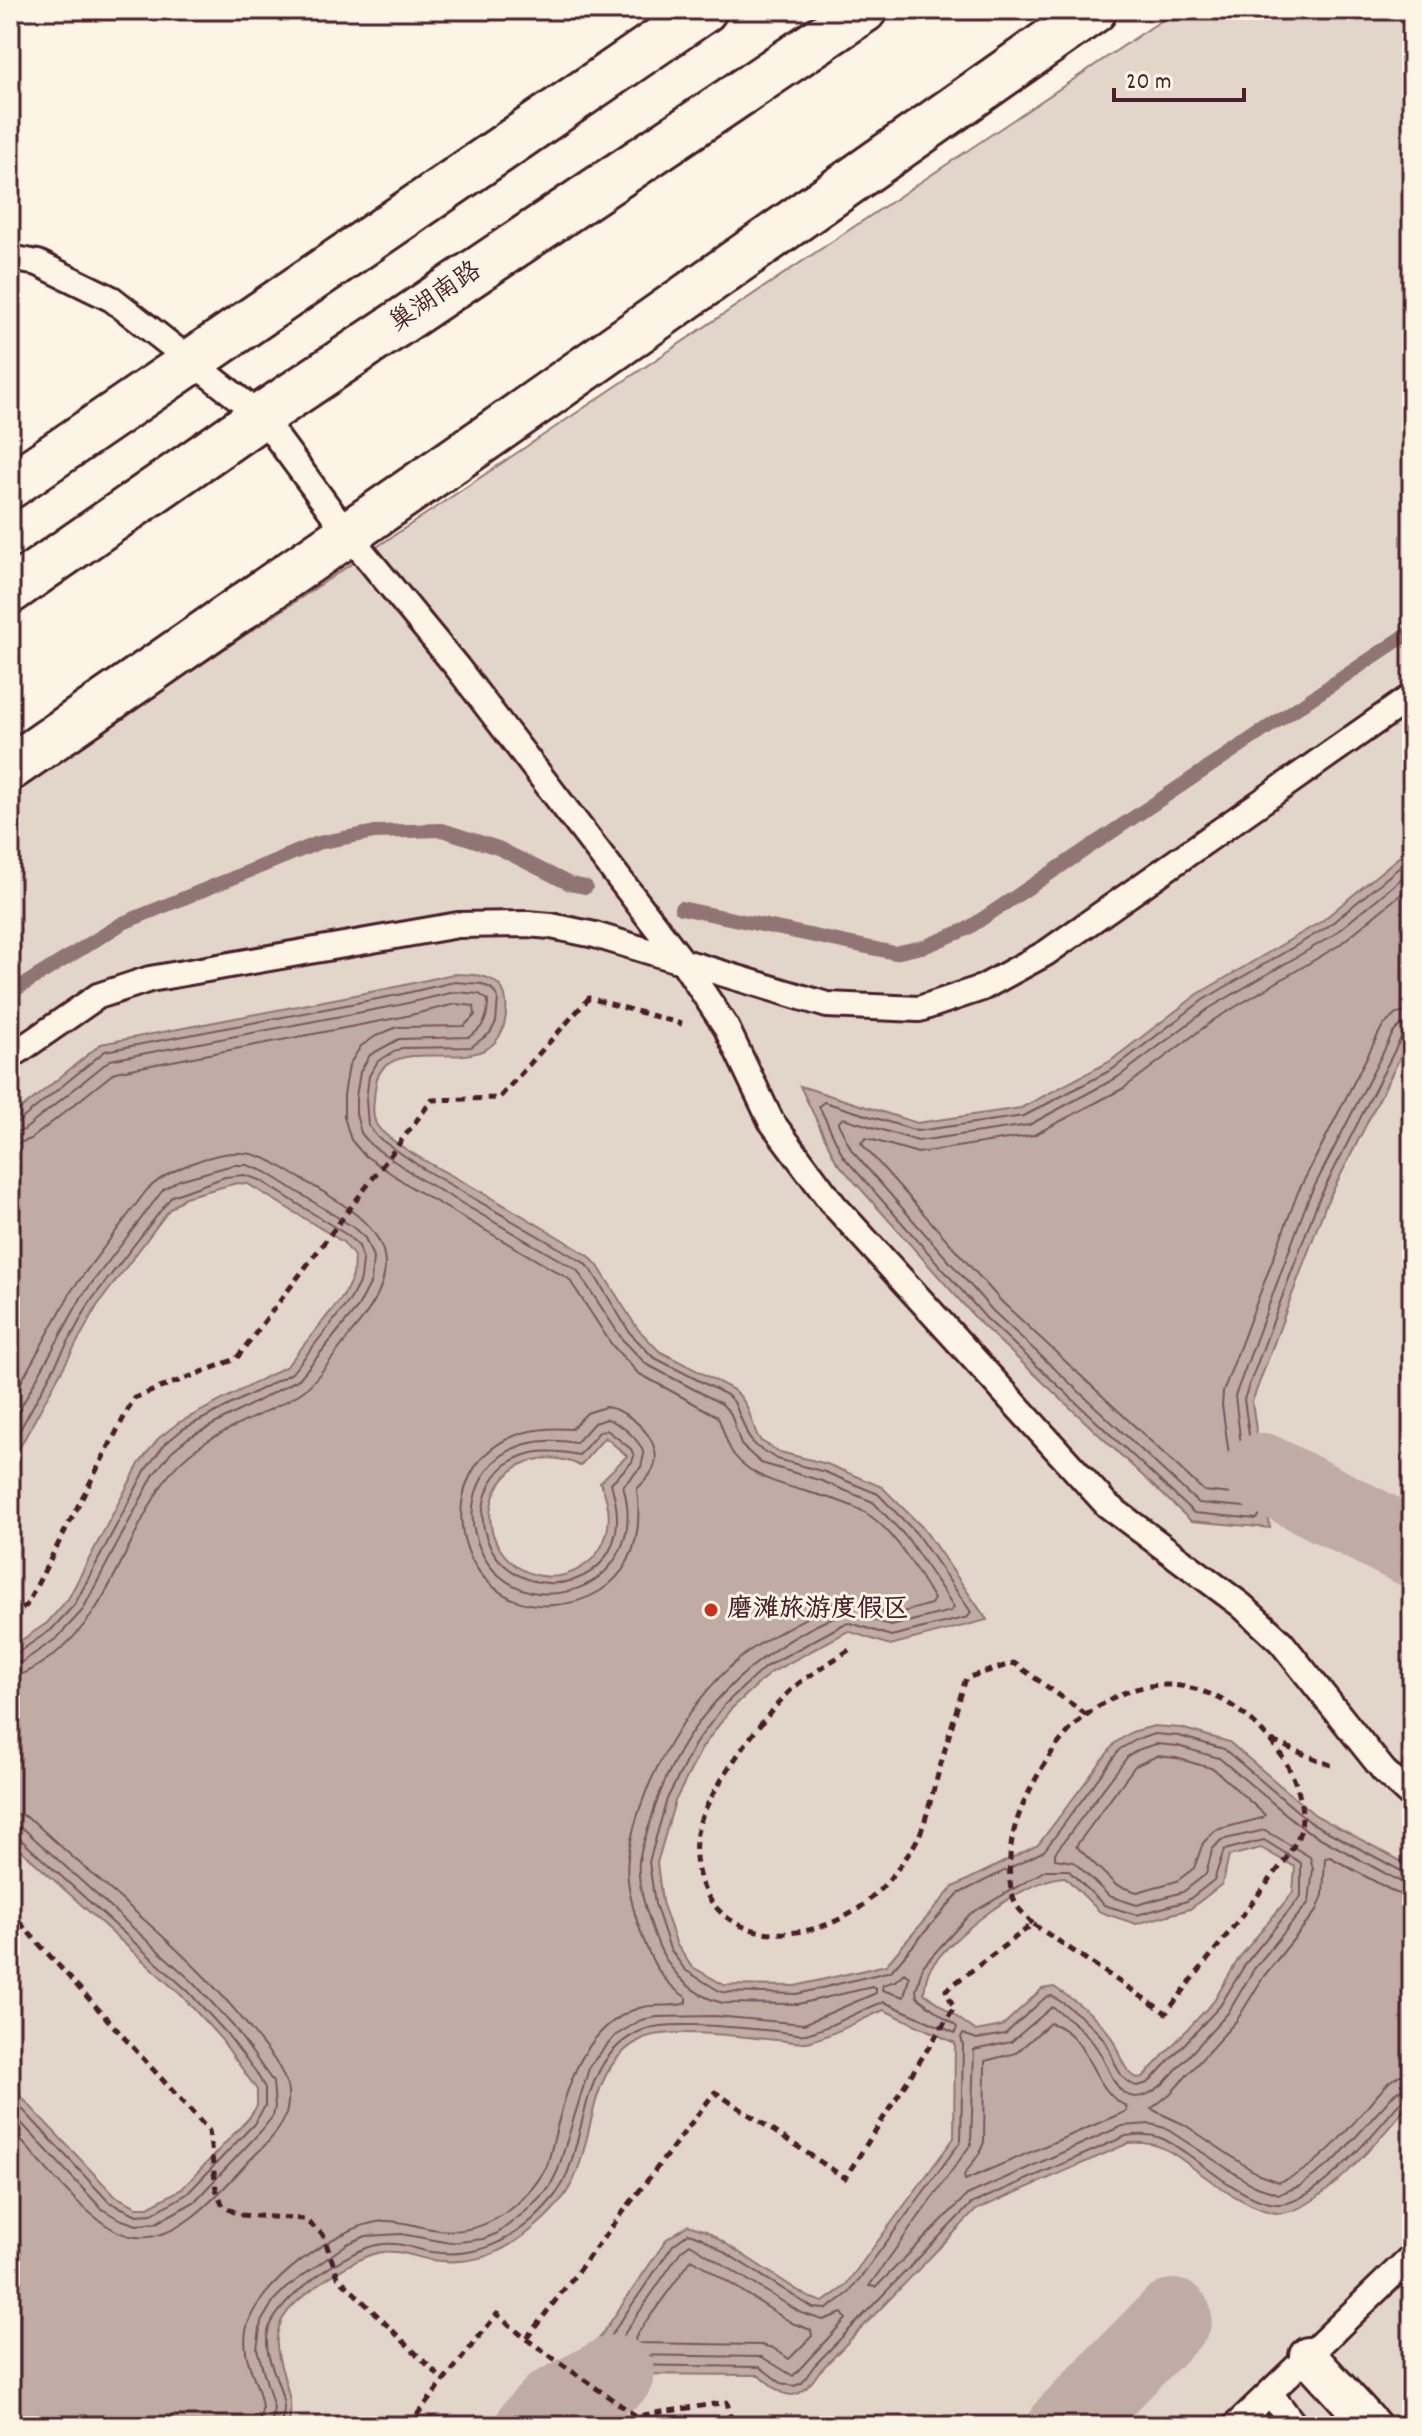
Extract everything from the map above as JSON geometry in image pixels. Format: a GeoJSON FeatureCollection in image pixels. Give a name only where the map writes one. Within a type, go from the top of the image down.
{"type":"FeatureCollection","features":[{"type":"Feature","properties":{"kind":"main road"},"geometry":{"type":"LineString","coordinates":[[10,486],[704,10]]}},
{"type":"Feature","properties":{"kind":"main road","name":"巢湖南路"},"geometry":{"type":"LineString","coordinates":[[10,591],[261,416],[864,10]]}},
{"type":"Feature","properties":{"kind":"main road"},"geometry":{"type":"LineString","coordinates":[[10,768],[1094,10]]}},
{"type":"Feature","properties":{"kind":"street"},"geometry":{"type":"LineString","coordinates":[[1308,2356],[1372,2426]]}},
{"type":"Feature","properties":{"kind":"lane"},"geometry":{"type":"LineString","coordinates":[[10,258],[38,263],[112,299],[261,416],[347,533],[457,667],[683,962],[731,1038],[771,1121],[833,1204],[1107,1505],[1241,1605],[1281,1642],[1384,1771],[1412,1797]]}},
{"type":"Feature","properties":{"kind":"lane"},"geometry":{"type":"LineString","coordinates":[[10,1057],[98,996],[122,986],[458,925],[551,926],[595,935],[827,1005],[919,1009],[982,988],[1046,953],[1412,696]]}},
{"type":"Feature","properties":{"kind":"lane"},"geometry":{"type":"LineString","coordinates":[[1235,2426],[1412,2256]]}},
{"type":"Feature","properties":{"kind":"lane"},"geometry":{"type":"LineString","coordinates":[[1270,2393],[1295,2426]]}},
{"type":"Feature","properties":{"kind":"path"},"geometry":{"type":"LineString","coordinates":[[10,1616],[26,1606],[134,1398],[236,1359],[432,1100],[499,1098],[589,998],[731,1038]]}},
{"type":"Feature","properties":{"kind":"path"},"geometry":{"type":"LineString","coordinates":[[849,1650],[798,1684],[777,1704],[756,1729],[721,1783],[699,1825],[696,1863],[706,1893],[727,1918],[746,1928],[772,1935],[802,1932],[840,1920],[864,1905],[891,1876],[918,1837],[966,1678],[1014,1663],[1087,1715]]}},
{"type":"Feature","properties":{"kind":"path"},"geometry":{"type":"LineString","coordinates":[[1158,1683],[1193,1687],[1214,1697],[1257,1728],[1271,1741],[1295,1779],[1301,1806],[1300,1832],[1276,1872],[1166,2013],[1033,1924],[1016,1905],[1009,1876],[1011,1835],[1047,1760],[1060,1741],[1087,1715],[1135,1688],[1158,1683]]}},
{"type":"Feature","properties":{"kind":"path"},"geometry":{"type":"LineString","coordinates":[[10,1912],[209,2131],[216,2189],[223,2206],[240,2215],[305,2219],[323,2235],[338,2277],[444,2381]]}},
{"type":"Feature","properties":{"kind":"path"},"geometry":{"type":"LineString","coordinates":[[528,2340],[715,2092],[845,2178],[954,2008],[946,1990],[1033,1924]]}},
{"type":"Feature","properties":{"kind":"path"},"geometry":{"type":"LineString","coordinates":[[408,2426],[497,2314],[528,2340],[636,2416],[727,2402],[733,2426]]}},
{"type":"Feature","properties":{"kind":"shaded area","name":"磨滩旅游度假区"},"geometry":{"type":"Polygon","coordinates":[[[1177,10],[1412,10],[1412,2426],[10,2426],[10,793],[1177,10]]]}},
{"type":"Feature","properties":{"kind":"water"},"geometry":{"type":"Polygon","coordinates":[[[1412,846],[1412,1034],[1326,1204],[1252,1402],[1270,1528],[1191,1521],[980,1323],[836,1161],[800,1086],[917,1123],[1021,1108],[1109,1062],[1198,994],[1322,921],[1412,846]]]}},
{"type":"Feature","properties":{"kind":"water"},"geometry":{"type":"Polygon","coordinates":[[[453,974],[483,977],[502,988],[506,1014],[500,1034],[490,1047],[458,1055],[405,1057],[385,1066],[377,1078],[373,1106],[376,1124],[382,1131],[418,1157],[589,1256],[637,1328],[659,1351],[732,1389],[741,1397],[761,1441],[780,1452],[827,1464],[882,1487],[923,1528],[987,1620],[890,1645],[848,1631],[770,1673],[730,1710],[702,1748],[675,1801],[657,1863],[662,1902],[677,1945],[691,1966],[724,1985],[795,1986],[886,1965],[953,1887],[1038,1845],[1115,1743],[1132,1732],[1154,1726],[1181,1728],[1229,1742],[1315,1815],[1412,1867],[1412,2100],[1369,2150],[1332,2186],[1294,2210],[1277,2213],[1247,2203],[1226,2191],[1167,2150],[1150,2144],[1129,2143],[976,2210],[798,2394],[784,2393],[759,2375],[615,2374],[594,2346],[667,2239],[688,2225],[706,2231],[808,2297],[823,2302],[844,2287],[954,2138],[955,2043],[884,2010],[823,2037],[802,2042],[708,2034],[655,2035],[626,2050],[613,2064],[596,2100],[571,2186],[536,2226],[512,2244],[475,2259],[447,2261],[396,2252],[374,2254],[333,2275],[288,2311],[277,2339],[289,2396],[288,2426],[10,2426],[10,2085],[115,2196],[137,2207],[148,2207],[182,2189],[248,2119],[257,2106],[257,2090],[221,2039],[182,1996],[10,1840],[10,1648],[47,1623],[68,1599],[139,1464],[159,1438],[178,1423],[287,1366],[344,1295],[353,1276],[354,1256],[343,1242],[248,1184],[237,1183],[185,1197],[169,1210],[97,1306],[10,1465],[10,1118],[101,1044],[453,974]],[[605,1437],[580,1466],[561,1459],[534,1460],[515,1468],[500,1483],[492,1502],[491,1526],[500,1549],[518,1567],[539,1576],[560,1576],[580,1568],[596,1554],[606,1535],[608,1510],[600,1482],[627,1456],[605,1437]],[[1261,1848],[1229,1856],[1222,1884],[1190,1909],[1136,1924],[1100,1912],[1065,1877],[1030,1887],[991,1911],[954,1941],[930,1969],[924,1993],[976,2031],[1002,2026],[1042,1989],[1054,1987],[1100,2022],[1128,2071],[1138,2078],[1143,2077],[1214,2001],[1239,1958],[1293,1892],[1295,1867],[1261,1848]]]}},
{"type":"Feature","properties":{"kind":"waterway"},"geometry":{"type":"LineString","coordinates":[[681,908],[895,953],[926,946],[967,929],[1412,631]]}},
{"type":"Feature","properties":{"kind":"waterway"},"geometry":{"type":"LineString","coordinates":[[10,993],[123,923],[318,843],[375,832],[442,830],[498,848],[570,884],[586,887]]}},
{"type":"Feature","properties":{"kind":"waterway"},"geometry":{"type":"LineString","coordinates":[[1262,1472],[1412,1548]]}},
{"type":"Feature","properties":{"kind":"waterway"},"geometry":{"type":"LineString","coordinates":[[1067,2426],[1173,2318]]}},
{"type":"Feature","properties":{"kind":"waterway"},"geometry":{"type":"LineString","coordinates":[[535,2426],[553,2407],[615,2374]]}},
{"type":"Feature","properties":{"kind":"place","name":"磨滩旅游度假区"},"geometry":{"type":"Point","coordinates":[711,1610]}}]}
